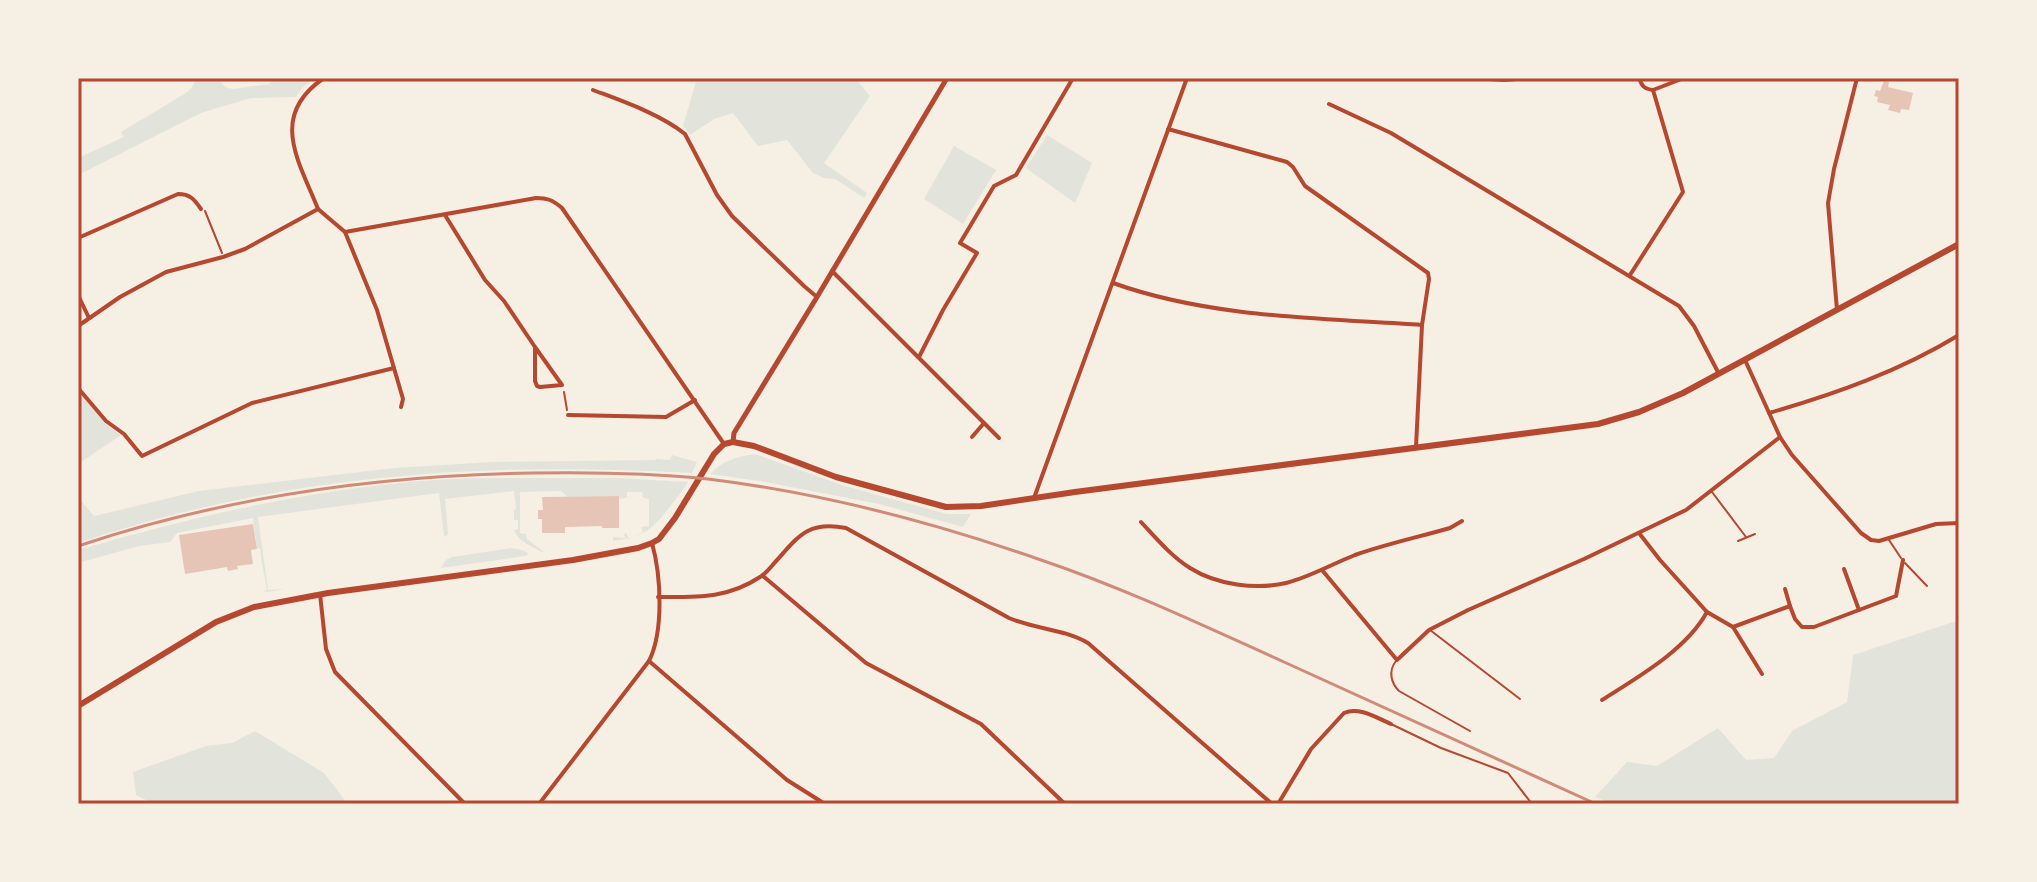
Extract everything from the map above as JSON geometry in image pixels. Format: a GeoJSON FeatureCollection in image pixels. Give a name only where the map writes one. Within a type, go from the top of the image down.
{"type":"FeatureCollection","features":[{"type":"Feature","properties":{"kind":"main road"},"geometry":{"type":"LineString","coordinates":[[79,705],[228,617],[271,603],[551,563],[652,543],[659,539],[675,518],[704,468],[724,444],[733,442],[754,446],[836,477],[946,507],[981,506],[1564,429],[1612,421],[1662,403],[1959,244]]}},
{"type":"Feature","properties":{"kind":"street"},"geometry":{"type":"LineString","coordinates":[[324,78],[303,96],[291,131],[293,147],[318,209],[345,232],[377,310],[403,399],[401,407]]}},
{"type":"Feature","properties":{"kind":"street"},"geometry":{"type":"LineString","coordinates":[[733,442],[734,433],[947,78]]}},
{"type":"Feature","properties":{"kind":"street"},"geometry":{"type":"LineString","coordinates":[[919,357],[977,253],[960,243],[994,186],[1016,175],[1073,78]]}},
{"type":"Feature","properties":{"kind":"street"},"geometry":{"type":"LineString","coordinates":[[1034,498],[1187,78]]}},
{"type":"Feature","properties":{"kind":"street"},"geometry":{"type":"LineString","coordinates":[[1473,78],[1530,78]]}},
{"type":"Feature","properties":{"kind":"street"},"geometry":{"type":"LineString","coordinates":[[1639,78],[1647,90],[1684,78]]}},
{"type":"Feature","properties":{"kind":"street"},"geometry":{"type":"LineString","coordinates":[[1837,310],[1828,203],[1857,78]]}},
{"type":"Feature","properties":{"kind":"street"},"geometry":{"type":"LineString","coordinates":[[593,90],[616,98],[685,134],[717,195],[732,216],[817,297]]}},
{"type":"Feature","properties":{"kind":"street"},"geometry":{"type":"LineString","coordinates":[[1630,275],[1683,192],[1653,90]]}},
{"type":"Feature","properties":{"kind":"street"},"geometry":{"type":"LineString","coordinates":[[1329,104],[1391,133],[1679,306],[1694,326],[1719,374]]}},
{"type":"Feature","properties":{"kind":"street"},"geometry":{"type":"LineString","coordinates":[[1168,129],[1287,162],[1305,186],[1428,273],[1422,325],[1416,447]]}},
{"type":"Feature","properties":{"kind":"street"},"geometry":{"type":"LineString","coordinates":[[78,238],[178,194],[186,194],[201,209]]}},
{"type":"Feature","properties":{"kind":"street"},"geometry":{"type":"LineString","coordinates":[[345,232],[536,198],[554,200],[724,444]]}},
{"type":"Feature","properties":{"kind":"street"},"geometry":{"type":"LineString","coordinates":[[78,326],[120,297],[166,272],[245,249],[318,209]]}},
{"type":"Feature","properties":{"kind":"street"},"geometry":{"type":"LineString","coordinates":[[445,215],[485,280],[504,301],[562,385]]}},
{"type":"Feature","properties":{"kind":"street"},"geometry":{"type":"LineString","coordinates":[[832,271],[999,438]]}},
{"type":"Feature","properties":{"kind":"street"},"geometry":{"type":"LineString","coordinates":[[1113,283],[1134,291],[1232,310],[1422,325]]}},
{"type":"Feature","properties":{"kind":"street"},"geometry":{"type":"LineString","coordinates":[[78,295],[89,318]]}},
{"type":"Feature","properties":{"kind":"street"},"geometry":{"type":"LineString","coordinates":[[1769,413],[1858,384],[1911,361],[1959,335]]}},
{"type":"Feature","properties":{"kind":"street"},"geometry":{"type":"LineString","coordinates":[[535,347],[537,386],[562,385]]}},
{"type":"Feature","properties":{"kind":"street"},"geometry":{"type":"LineString","coordinates":[[1745,360],[1780,437],[1792,455],[1861,533],[1871,540],[1888,539],[1936,524],[1959,523]]}},
{"type":"Feature","properties":{"kind":"street"},"geometry":{"type":"LineString","coordinates":[[78,388],[142,456],[252,403],[394,368]]}},
{"type":"Feature","properties":{"kind":"street"},"geometry":{"type":"LineString","coordinates":[[568,415],[666,417],[695,400]]}},
{"type":"Feature","properties":{"kind":"street"},"geometry":{"type":"LineString","coordinates":[[972,437],[984,423]]}},
{"type":"Feature","properties":{"kind":"street"},"geometry":{"type":"LineString","coordinates":[[1322,570],[1397,660],[1429,630],[1686,510],[1780,437]]}},
{"type":"Feature","properties":{"kind":"street"},"geometry":{"type":"LineString","coordinates":[[1141,522],[1164,547],[1190,568],[1210,578],[1236,585],[1259,586],[1286,583],[1355,555],[1450,528],[1462,521]]}},
{"type":"Feature","properties":{"kind":"street"},"geometry":{"type":"LineString","coordinates":[[658,597],[711,597],[741,587],[763,576],[803,534],[815,527],[829,525],[846,528],[1009,618],[1025,625],[1075,636],[1088,643],[1272,804]]}},
{"type":"Feature","properties":{"kind":"street"},"geometry":{"type":"LineString","coordinates":[[1639,533],[1707,612],[1733,627],[1762,674]]}},
{"type":"Feature","properties":{"kind":"street"},"geometry":{"type":"LineString","coordinates":[[539,804],[653,652],[658,597],[652,543]]}},
{"type":"Feature","properties":{"kind":"street"},"geometry":{"type":"LineString","coordinates":[[1785,589],[1795,619],[1802,627],[1814,627],[1896,596],[1903,560]]}},
{"type":"Feature","properties":{"kind":"street"},"geometry":{"type":"LineString","coordinates":[[1844,569],[1859,610]]}},
{"type":"Feature","properties":{"kind":"street"},"geometry":{"type":"LineString","coordinates":[[763,576],[866,663],[981,724],[1065,804]]}},
{"type":"Feature","properties":{"kind":"street"},"geometry":{"type":"LineString","coordinates":[[320,594],[326,649],[335,672],[465,804]]}},
{"type":"Feature","properties":{"kind":"street"},"geometry":{"type":"LineString","coordinates":[[1733,627],[1790,606]]}},
{"type":"Feature","properties":{"kind":"street"},"geometry":{"type":"LineString","coordinates":[[1602,700],[1653,666],[1690,636],[1707,612]]}},
{"type":"Feature","properties":{"kind":"street"},"geometry":{"type":"LineString","coordinates":[[649,661],[787,780],[825,804]]}},
{"type":"Feature","properties":{"kind":"street"},"geometry":{"type":"LineString","coordinates":[[1278,804],[1311,749],[1344,713],[1358,710],[1391,724]]}},
{"type":"Feature","properties":{"kind":"lane"},"geometry":{"type":"LineString","coordinates":[[1711,491],[1746,537]]}},
{"type":"Feature","properties":{"kind":"lane"},"geometry":{"type":"LineString","coordinates":[[1738,541],[1755,534]]}},
{"type":"Feature","properties":{"kind":"lane"},"geometry":{"type":"LineString","coordinates":[[1888,539],[1893,549],[1927,586]]}},
{"type":"Feature","properties":{"kind":"lane"},"geometry":{"type":"LineString","coordinates":[[1429,630],[1520,699]]}},
{"type":"Feature","properties":{"kind":"lane"},"geometry":{"type":"LineString","coordinates":[[1397,660],[1391,673],[1399,691],[1470,731]]}},
{"type":"Feature","properties":{"kind":"lane"},"geometry":{"type":"LineString","coordinates":[[1391,724],[1441,748],[1508,773],[1532,804]]}},
{"type":"Feature","properties":{"kind":"path"},"geometry":{"type":"LineString","coordinates":[[201,209],[207,211],[223,257]]}},
{"type":"Feature","properties":{"kind":"path"},"geometry":{"type":"LineString","coordinates":[[562,385],[568,415]]}},
{"type":"Feature","properties":{"kind":"shaded area"},"geometry":{"type":"Polygon","coordinates":[[[196,78],[217,78],[225,87],[233,89],[269,84],[275,78],[316,78],[303,87],[296,97],[251,98],[201,113],[78,175],[78,158],[124,137],[121,132],[186,93],[196,78]]]}},
{"type":"Feature","properties":{"kind":"shaded area"},"geometry":{"type":"Polygon","coordinates":[[[697,78],[855,78],[870,96],[824,163],[867,193],[864,198],[835,179],[813,173],[787,140],[758,146],[733,113],[714,119],[690,135],[683,126],[697,78]]]}},
{"type":"Feature","properties":{"kind":"shaded area"},"geometry":{"type":"Polygon","coordinates":[[[1047,135],[1092,163],[1075,203],[1026,168],[1047,135]]]}},
{"type":"Feature","properties":{"kind":"shaded area"},"geometry":{"type":"Polygon","coordinates":[[[954,146],[996,170],[963,224],[924,199],[954,146]]]}},
{"type":"Feature","properties":{"kind":"shaded area"},"geometry":{"type":"Polygon","coordinates":[[[78,392],[105,423],[121,435],[78,464],[78,392]]]}},
{"type":"Feature","properties":{"kind":"shaded area"},"geometry":{"type":"Polygon","coordinates":[[[755,454],[845,486],[947,514],[971,514],[963,527],[879,504],[710,474],[730,460],[755,454]]]}},
{"type":"Feature","properties":{"kind":"shaded area"},"geometry":{"type":"Polygon","coordinates":[[[672,455],[697,462],[692,473],[535,469],[381,478],[229,502],[153,520],[78,543],[78,497],[94,516],[199,491],[394,468],[491,462],[670,460],[672,455]]]}},
{"type":"Feature","properties":{"kind":"shaded area"},"geometry":{"type":"Polygon","coordinates":[[[618,478],[688,482],[654,525],[641,534],[633,537],[643,532],[641,527],[649,526],[649,499],[643,498],[642,492],[627,492],[627,498],[619,499],[619,496],[568,497],[561,491],[520,492],[520,533],[526,534],[527,539],[544,552],[522,541],[514,530],[518,529],[518,520],[514,520],[514,491],[445,499],[446,536],[439,493],[258,517],[268,590],[285,589],[267,592],[263,591],[267,590],[253,518],[177,533],[170,542],[139,546],[78,563],[78,550],[158,528],[278,501],[359,488],[467,479],[618,478]]]}},
{"type":"Feature","properties":{"kind":"shaded area"},"geometry":{"type":"Polygon","coordinates":[[[626,533],[629,538],[613,541],[613,537],[625,538],[626,533]]]}},
{"type":"Feature","properties":{"kind":"shaded area"},"geometry":{"type":"Polygon","coordinates":[[[511,548],[529,554],[441,568],[452,557],[511,548]]]}},
{"type":"Feature","properties":{"kind":"shaded area"},"geometry":{"type":"Polygon","coordinates":[[[1959,620],[1959,804],[1613,804],[1595,797],[1627,762],[1657,766],[1718,728],[1746,760],[1774,758],[1792,731],[1847,702],[1853,655],[1959,620]]]}},
{"type":"Feature","properties":{"kind":"shaded area"},"geometry":{"type":"Polygon","coordinates":[[[255,731],[324,773],[348,804],[154,804],[136,795],[133,772],[206,746],[232,743],[255,731]]]}},
{"type":"Feature","properties":{"kind":"building"},"geometry":{"type":"Polygon","coordinates":[[[1884,81],[1889,82],[1888,87],[1913,93],[1909,110],[1901,109],[1900,113],[1888,110],[1890,105],[1877,102],[1878,97],[1874,96],[1876,90],[1880,91],[1884,81]]]}},
{"type":"Feature","properties":{"kind":"building"},"geometry":{"type":"Polygon","coordinates":[[[619,496],[619,528],[565,527],[565,533],[542,533],[538,510],[543,510],[542,497],[619,496]]]}},
{"type":"Feature","properties":{"kind":"building"},"geometry":{"type":"Polygon","coordinates":[[[253,524],[257,549],[251,550],[253,564],[228,571],[227,567],[185,574],[179,535],[253,524]]]}},
{"type":"Feature","properties":{"kind":"railway"},"geometry":{"type":"LineString","coordinates":[[78,546],[189,514],[246,502],[417,478],[533,473],[642,474],[708,479],[793,492],[918,521],[1072,571],[1194,621],[1596,804]]}}]}
